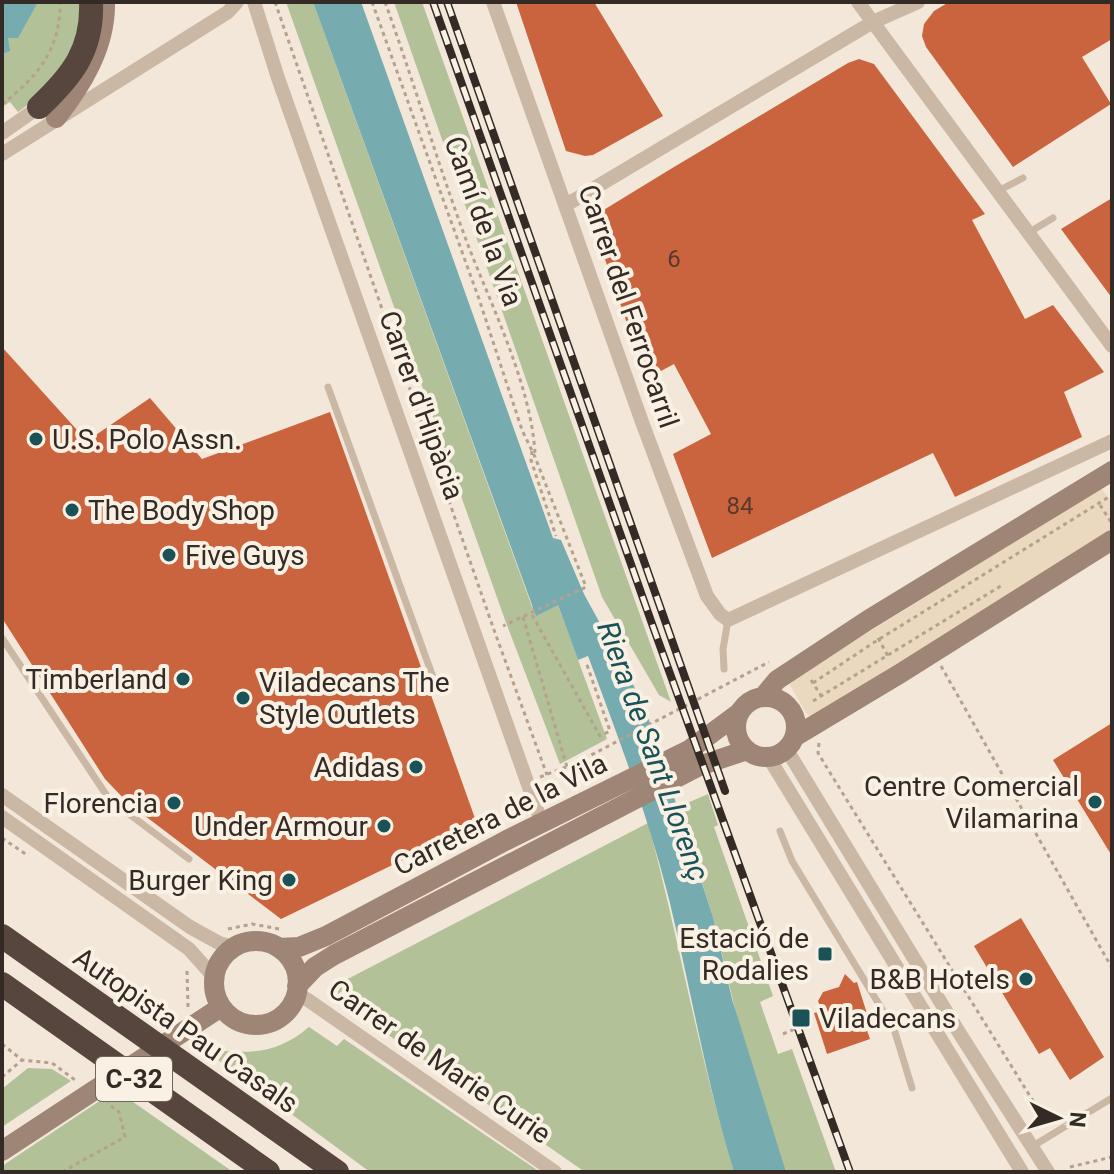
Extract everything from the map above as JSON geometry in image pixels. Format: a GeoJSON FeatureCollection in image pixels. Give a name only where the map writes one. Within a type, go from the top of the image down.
{"type":"FeatureCollection","features":[{"type":"Feature","properties":{"kind":"highway"},"geometry":{"type":"LineString","coordinates":[[47,113],[82,53],[89,34],[91,2]]}},
{"type":"Feature","properties":{"kind":"highway","name":"Autopista Pau Casals"},"geometry":{"type":"LineString","coordinates":[[2,934],[337,1172]]}},
{"type":"Feature","properties":{"kind":"highway","name":"C-32"},"geometry":{"type":"LineString","coordinates":[[2,984],[268,1172]]}},
{"type":"Feature","properties":{"kind":"street"},"geometry":{"type":"LineString","coordinates":[[2,154],[47,113],[71,98],[91,63],[102,30],[105,2]]}},
{"type":"Feature","properties":{"kind":"street","name":"Carrer d'Hipàcia"},"geometry":{"type":"LineString","coordinates":[[254,2],[542,824]]}},
{"type":"Feature","properties":{"kind":"street","name":"Carrer del Ferrocarril"},"geometry":{"type":"LineString","coordinates":[[493,2],[707,596],[728,620]]}},
{"type":"Feature","properties":{"kind":"street"},"geometry":{"type":"LineString","coordinates":[[858,2],[1112,346]]}},
{"type":"Feature","properties":{"kind":"street"},"geometry":{"type":"LineString","coordinates":[[566,205],[873,22],[918,2]]}},
{"type":"Feature","properties":{"kind":"street"},"geometry":{"type":"LineString","coordinates":[[2,133],[47,113],[233,7],[249,16],[269,52]]}},
{"type":"Feature","properties":{"kind":"street"},"geometry":{"type":"LineString","coordinates":[[728,620],[1112,441]]}},
{"type":"Feature","properties":{"kind":"street"},"geometry":{"type":"LineString","coordinates":[[763,697],[777,680],[868,620],[1107,485]]}},
{"type":"Feature","properties":{"kind":"street"},"geometry":{"type":"LineString","coordinates":[[784,748],[797,724],[790,707],[775,697],[749,702],[739,713],[736,731],[738,753],[759,757],[784,748],[933,653],[1112,526]]}},
{"type":"Feature","properties":{"kind":"street","name":"Carretera de la Vila"},"geometry":{"type":"LineString","coordinates":[[296,990],[324,961],[611,800],[689,750],[739,713]]}},
{"type":"Feature","properties":{"kind":"street"},"geometry":{"type":"LineString","coordinates":[[784,748],[1048,1172]]}},
{"type":"Feature","properties":{"kind":"street"},"geometry":{"type":"LineString","coordinates":[[784,748],[1022,1172]]}},
{"type":"Feature","properties":{"kind":"street","name":"Carretera de la Vila"},"geometry":{"type":"LineString","coordinates":[[280,939],[299,947],[319,940],[542,824],[738,753]]}},
{"type":"Feature","properties":{"kind":"street"},"geometry":{"type":"LineString","coordinates":[[2,795],[190,927],[219,943],[230,938],[271,944],[280,939],[295,969],[296,990],[285,1012],[267,1023],[247,1024],[221,1007],[214,977],[230,938]]}},
{"type":"Feature","properties":{"kind":"street"},"geometry":{"type":"LineString","coordinates":[[2,817],[189,949],[214,977]]}},
{"type":"Feature","properties":{"kind":"street","name":"Carrer de Marie Curie"},"geometry":{"type":"LineString","coordinates":[[296,990],[555,1172]]}},
{"type":"Feature","properties":{"kind":"street"},"geometry":{"type":"LineString","coordinates":[[2,1151],[83,1098],[193,1016],[221,1007]]}},
{"type":"Feature","properties":{"kind":"lane"},"geometry":{"type":"LineString","coordinates":[[998,191],[1023,178]]}},
{"type":"Feature","properties":{"kind":"lane"},"geometry":{"type":"LineString","coordinates":[[1028,233],[1053,218]]}},
{"type":"Feature","properties":{"kind":"lane"},"geometry":{"type":"LineString","coordinates":[[328,387],[438,691]]}},
{"type":"Feature","properties":{"kind":"lane"},"geometry":{"type":"LineString","coordinates":[[724,669],[723,649],[728,620]]}},
{"type":"Feature","properties":{"kind":"lane"},"geometry":{"type":"LineString","coordinates":[[2,638],[109,799],[189,859]]}},
{"type":"Feature","properties":{"kind":"lane"},"geometry":{"type":"LineString","coordinates":[[780,831],[792,861],[894,1029],[912,1088]]}},
{"type":"Feature","properties":{"kind":"lane"},"geometry":{"type":"LineString","coordinates":[[1033,1146],[1112,1098]]}},
{"type":"Feature","properties":{"kind":"path"},"geometry":{"type":"LineString","coordinates":[[2,104],[26,86],[44,65],[56,40],[60,2]]}},
{"type":"Feature","properties":{"kind":"path"},"geometry":{"type":"LineString","coordinates":[[275,2],[547,775]]}},
{"type":"Feature","properties":{"kind":"path"},"geometry":{"type":"LineString","coordinates":[[372,2],[474,284],[522,430],[586,587],[503,626]]}},
{"type":"Feature","properties":{"kind":"path","name":"Camí de la Via"},"geometry":{"type":"LineString","coordinates":[[385,2],[468,244],[503,330],[534,429],[535,457]]}},
{"type":"Feature","properties":{"kind":"path"},"geometry":{"type":"LineString","coordinates":[[532,451],[531,460],[556,536]]}},
{"type":"Feature","properties":{"kind":"path"},"geometry":{"type":"LineString","coordinates":[[1099,503],[1107,485]]}},
{"type":"Feature","properties":{"kind":"path"},"geometry":{"type":"LineString","coordinates":[[825,702],[813,683],[1099,503],[1107,485]]}},
{"type":"Feature","properties":{"kind":"path"},"geometry":{"type":"LineString","coordinates":[[1099,503],[1112,526]]}},
{"type":"Feature","properties":{"kind":"path"},"geometry":{"type":"LineString","coordinates":[[813,701],[1006,583]]}},
{"type":"Feature","properties":{"kind":"path"},"geometry":{"type":"LineString","coordinates":[[531,613],[600,736],[610,731],[586,662]]}},
{"type":"Feature","properties":{"kind":"path"},"geometry":{"type":"LineString","coordinates":[[523,617],[567,767]]}},
{"type":"Feature","properties":{"kind":"path"},"geometry":{"type":"LineString","coordinates":[[872,628],[894,665]]}},
{"type":"Feature","properties":{"kind":"path"},"geometry":{"type":"LineString","coordinates":[[933,653],[1112,968]]}},
{"type":"Feature","properties":{"kind":"path"},"geometry":{"type":"LineString","coordinates":[[528,781],[574,764],[772,660]]}},
{"type":"Feature","properties":{"kind":"path"},"geometry":{"type":"LineString","coordinates":[[819,742],[818,753],[1053,1134]]}},
{"type":"Feature","properties":{"kind":"path"},"geometry":{"type":"LineString","coordinates":[[230,938],[252,924],[272,926],[280,939]]}},
{"type":"Feature","properties":{"kind":"path"},"geometry":{"type":"LineString","coordinates":[[188,968],[193,1016]]}},
{"type":"Feature","properties":{"kind":"path"},"geometry":{"type":"LineString","coordinates":[[783,1034],[800,1027]]}},
{"type":"Feature","properties":{"kind":"path"},"geometry":{"type":"LineString","coordinates":[[2,1044],[22,1060],[31,1061]]}},
{"type":"Feature","properties":{"kind":"path"},"geometry":{"type":"LineString","coordinates":[[2,1077],[22,1060]]}},
{"type":"Feature","properties":{"kind":"path"},"geometry":{"type":"LineString","coordinates":[[1070,1167],[1112,1157]]}},
{"type":"Feature","properties":{"kind":"green space"},"geometry":{"type":"Polygon","coordinates":[[[2,2],[83,2],[79,38],[45,92],[18,112],[10,102],[2,107],[2,2]]]}},
{"type":"Feature","properties":{"kind":"green space"},"geometry":{"type":"Polygon","coordinates":[[[286,2],[313,2],[532,607],[555,597],[607,739],[560,764],[505,620],[286,2]]]}},
{"type":"Feature","properties":{"kind":"green space"},"geometry":{"type":"Polygon","coordinates":[[[394,2],[422,2],[671,702],[659,695],[602,597],[394,2]]]}},
{"type":"Feature","properties":{"kind":"green space"},"geometry":{"type":"Polygon","coordinates":[[[708,794],[718,825],[714,827],[773,996],[760,1002],[778,1054],[792,1049],[836,1172],[774,1172],[713,917],[678,807],[708,794]]]}},
{"type":"Feature","properties":{"kind":"green space"},"geometry":{"type":"Polygon","coordinates":[[[648,823],[710,1085],[734,1172],[585,1172],[338,1000],[338,984],[648,823]]]}},
{"type":"Feature","properties":{"kind":"green space"},"geometry":{"type":"Polygon","coordinates":[[[309,1027],[337,1046],[344,1039],[540,1172],[370,1172],[218,1060],[224,1051],[269,1049],[289,1041],[309,1027]]]}},
{"type":"Feature","properties":{"kind":"green space"},"geometry":{"type":"Polygon","coordinates":[[[28,1068],[52,1069],[71,1081],[2,1127],[2,1089],[28,1068]]]}},
{"type":"Feature","properties":{"kind":"green space"},"geometry":{"type":"Polygon","coordinates":[[[116,1090],[233,1172],[2,1172],[2,1166],[116,1090]]]}},
{"type":"Feature","properties":{"kind":"shaded area"},"geometry":{"type":"Polygon","coordinates":[[[1101,488],[1112,502],[1112,533],[811,718],[806,713],[790,685],[795,678],[1101,488]]]}},
{"type":"Feature","properties":{"kind":"water"},"geometry":{"type":"Polygon","coordinates":[[[2,2],[38,2],[18,38],[8,38],[10,51],[2,54],[2,2]]]}},
{"type":"Feature","properties":{"kind":"water","name":"Riera de Sant Llorenç"},"geometry":{"type":"Polygon","coordinates":[[[313,2],[361,2],[553,538],[561,540],[584,594],[649,720],[713,917],[732,999],[786,1172],[734,1172],[707,1070],[669,899],[621,746],[588,656],[578,660],[558,605],[536,616],[313,2]]]}},
{"type":"Feature","properties":{"kind":"building"},"geometry":{"type":"Polygon","coordinates":[[[516,2],[594,2],[663,116],[593,155],[566,151],[516,2]]]}},
{"type":"Feature","properties":{"kind":"building"},"geometry":{"type":"Polygon","coordinates":[[[949,2],[1112,2],[1112,39],[1082,57],[1111,104],[1013,167],[926,47],[922,36],[924,24],[934,11],[949,2]]]}},
{"type":"Feature","properties":{"kind":"building"},"geometry":{"type":"Polygon","coordinates":[[[859,59],[874,64],[985,214],[972,220],[1025,319],[1053,305],[1104,372],[1064,392],[1082,437],[955,497],[933,453],[712,558],[673,454],[711,434],[674,364],[646,379],[595,230],[596,221],[602,211],[859,59]]]}},
{"type":"Feature","properties":{"kind":"building"},"geometry":{"type":"Polygon","coordinates":[[[1112,198],[1112,298],[1061,229],[1112,198]]]}},
{"type":"Feature","properties":{"kind":"building","name":"Viladecans The Style Outlets"},"geometry":{"type":"Polygon","coordinates":[[[2,347],[87,441],[150,398],[202,459],[330,412],[477,824],[281,919],[128,803],[105,779],[2,618],[2,347]]]}},
{"type":"Feature","properties":{"kind":"building","name":"Centre Comercial Vilamarina"},"geometry":{"type":"Polygon","coordinates":[[[1112,723],[1112,856],[1053,760],[1112,723]]]}},
{"type":"Feature","properties":{"kind":"building","name":"B&B Hotels"},"geometry":{"type":"Polygon","coordinates":[[[1021,918],[1104,1057],[1070,1080],[1050,1048],[1039,1054],[974,946],[1021,918]]]}},
{"type":"Feature","properties":{"kind":"building","name":"Viladecans"},"geometry":{"type":"Polygon","coordinates":[[[845,974],[854,983],[857,982],[870,1023],[865,1025],[870,1039],[827,1054],[814,1013],[822,1011],[818,1001],[823,992],[839,987],[845,974]]]}},
{"type":"Feature","properties":{"kind":"railway"},"geometry":{"type":"LineString","coordinates":[[433,2],[651,621],[850,1172]]}},
{"type":"Feature","properties":{"kind":"railway"},"geometry":{"type":"LineString","coordinates":[[447,2],[725,791]]}},
{"type":"Feature","properties":{"kind":"place","name":"U.S. Polo Assn."},"geometry":{"type":"Point","coordinates":[36,439]}},
{"type":"Feature","properties":{"kind":"place","name":"The Body Shop"},"geometry":{"type":"Point","coordinates":[72,510]}},
{"type":"Feature","properties":{"kind":"place","name":"Five Guys"},"geometry":{"type":"Point","coordinates":[169,555]}},
{"type":"Feature","properties":{"kind":"place","name":"Timberland"},"geometry":{"type":"Point","coordinates":[183,679]}},
{"type":"Feature","properties":{"kind":"place","name":"Viladecans The Style Outlets"},"geometry":{"type":"Point","coordinates":[243,698]}},
{"type":"Feature","properties":{"kind":"place","name":"Adidas"},"geometry":{"type":"Point","coordinates":[416,767]}},
{"type":"Feature","properties":{"kind":"place","name":"Centre Comercial Vilamarina"},"geometry":{"type":"Point","coordinates":[1095,802]}},
{"type":"Feature","properties":{"kind":"place","name":"Florencia"},"geometry":{"type":"Point","coordinates":[174,803]}},
{"type":"Feature","properties":{"kind":"place","name":"Under Armour"},"geometry":{"type":"Point","coordinates":[384,826]}},
{"type":"Feature","properties":{"kind":"place","name":"Burger King"},"geometry":{"type":"Point","coordinates":[289,880]}},
{"type":"Feature","properties":{"kind":"place","name":"Estació de Rodalies"},"geometry":{"type":"Point","coordinates":[825,954]}},
{"type":"Feature","properties":{"kind":"place","name":"B&B Hotels"},"geometry":{"type":"Point","coordinates":[1026,979]}},
{"type":"Feature","properties":{"kind":"place","name":"Viladecans"},"geometry":{"type":"Point","coordinates":[801,1018]}}]}
